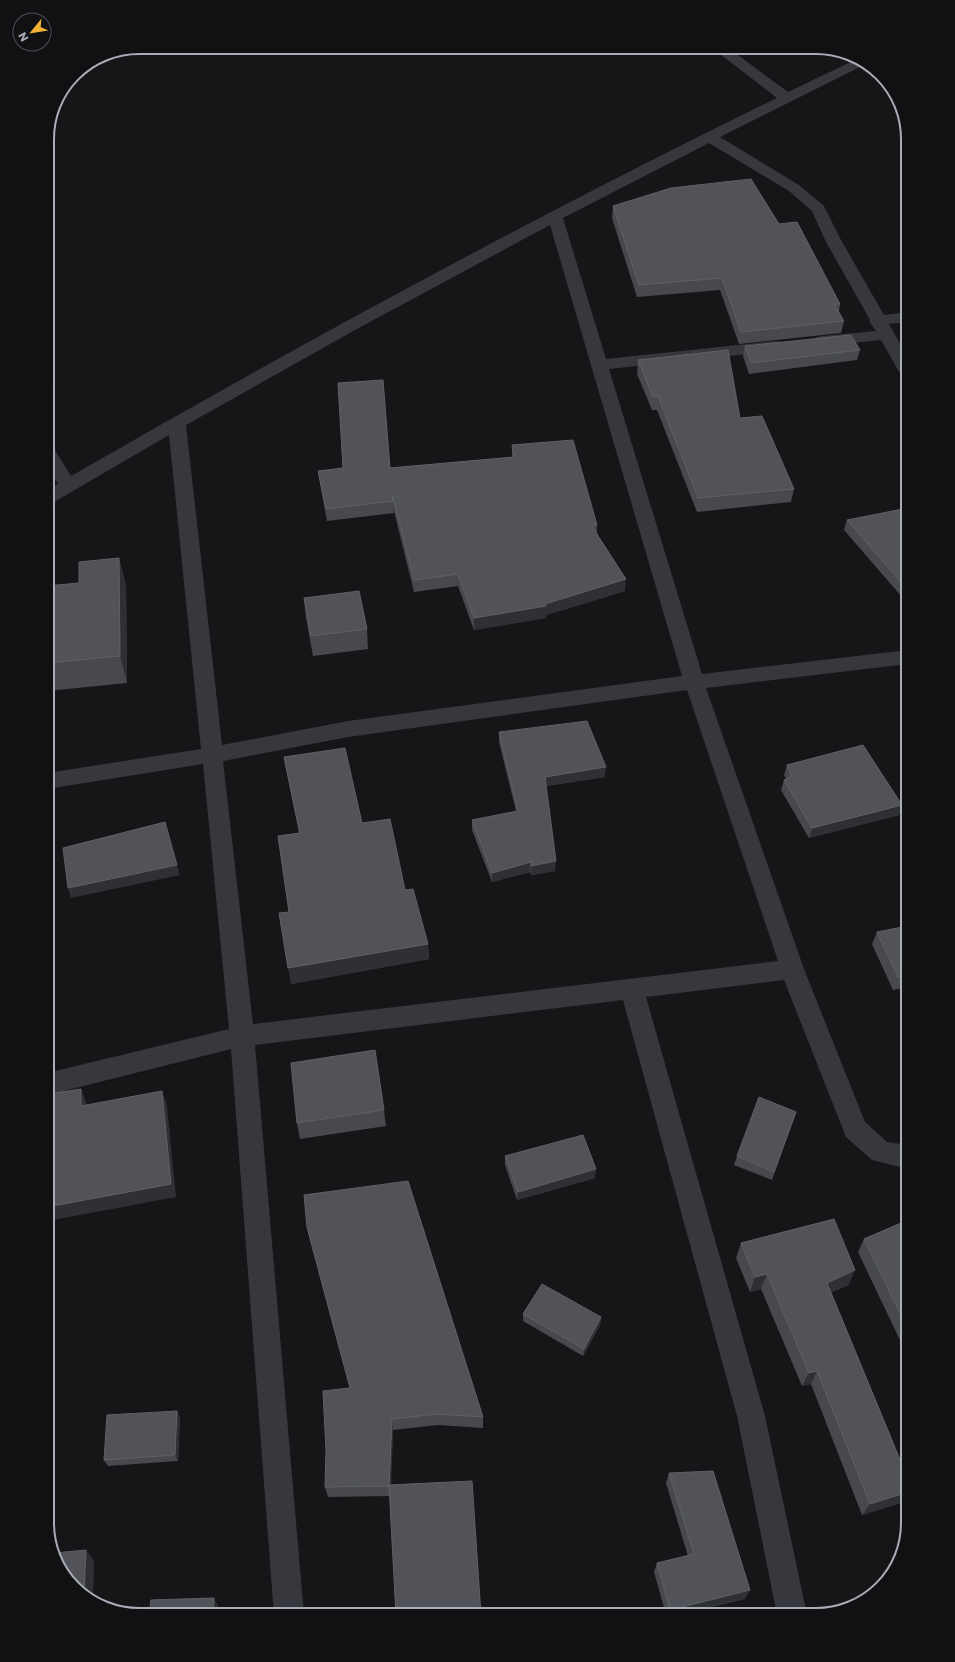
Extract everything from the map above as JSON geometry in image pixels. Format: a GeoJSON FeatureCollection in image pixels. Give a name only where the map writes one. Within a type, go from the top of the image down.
{"type":"FeatureCollection","features":[{"type":"Feature","properties":{"kind":"street"},"geometry":{"type":"LineString","coordinates":[[727,54],[786,98]]}},
{"type":"Feature","properties":{"kind":"street"},"geometry":{"type":"LineString","coordinates":[[54,494],[308,348],[554,217],[786,98],[856,64]]}},
{"type":"Feature","properties":{"kind":"street"},"geometry":{"type":"LineString","coordinates":[[710,137],[794,188],[819,209],[833,240],[901,361]]}},
{"type":"Feature","properties":{"kind":"street"},"geometry":{"type":"LineString","coordinates":[[554,217],[694,682],[792,969],[855,1129],[881,1152],[901,1156]]}},
{"type":"Feature","properties":{"kind":"street"},"geometry":{"type":"LineString","coordinates":[[599,365],[798,344],[881,328],[901,320]]}},
{"type":"Feature","properties":{"kind":"street"},"geometry":{"type":"LineString","coordinates":[[177,422],[211,755],[242,1036],[288,1608]]}},
{"type":"Feature","properties":{"kind":"street"},"geometry":{"type":"LineString","coordinates":[[54,463],[68,486]]}},
{"type":"Feature","properties":{"kind":"street"},"geometry":{"type":"LineString","coordinates":[[54,780],[211,755],[348,728],[694,682],[901,658]]}},
{"type":"Feature","properties":{"kind":"street"},"geometry":{"type":"LineString","coordinates":[[54,1082],[242,1036],[792,969]]}},
{"type":"Feature","properties":{"kind":"street"},"geometry":{"type":"LineString","coordinates":[[632,989],[751,1416],[791,1608]]}},
{"type":"Feature","properties":{"kind":"building"},"geometry":{"type":"Polygon","coordinates":[[[751,179],[779,224],[797,222],[840,304],[834,304],[844,321],[741,332],[722,278],[639,285],[613,206],[671,188],[751,179]]]}},
{"type":"Feature","properties":{"kind":"building"},"geometry":{"type":"Polygon","coordinates":[[[851,335],[860,350],[751,363],[745,346],[851,335]]]}},
{"type":"Feature","properties":{"kind":"building"},"geometry":{"type":"Polygon","coordinates":[[[728,350],[740,418],[762,416],[794,489],[698,498],[658,396],[653,397],[638,360],[728,350]]]}},
{"type":"Feature","properties":{"kind":"building"},"geometry":{"type":"Polygon","coordinates":[[[383,380],[390,468],[514,457],[512,445],[573,440],[597,525],[591,525],[626,579],[545,604],[546,606],[474,618],[458,574],[414,580],[392,494],[393,501],[326,509],[318,471],[343,468],[338,383],[383,380]]]}},
{"type":"Feature","properties":{"kind":"building"},"geometry":{"type":"Polygon","coordinates":[[[901,509],[901,582],[847,520],[901,509]]]}},
{"type":"Feature","properties":{"kind":"building"},"geometry":{"type":"Polygon","coordinates":[[[119,558],[120,656],[54,662],[54,585],[79,583],[79,562],[119,558]]]}},
{"type":"Feature","properties":{"kind":"building"},"geometry":{"type":"Polygon","coordinates":[[[359,591],[367,629],[311,636],[304,598],[359,591]]]}},
{"type":"Feature","properties":{"kind":"building"},"geometry":{"type":"Polygon","coordinates":[[[587,721],[606,767],[545,777],[556,861],[531,866],[531,862],[492,873],[472,820],[518,811],[499,732],[587,721]]]}},
{"type":"Feature","properties":{"kind":"building"},"geometry":{"type":"Polygon","coordinates":[[[863,745],[901,805],[812,828],[784,780],[792,776],[787,765],[863,745]]]}},
{"type":"Feature","properties":{"kind":"building"},"geometry":{"type":"Polygon","coordinates":[[[345,748],[362,823],[390,819],[405,890],[413,889],[428,944],[288,968],[279,913],[289,912],[278,836],[300,833],[284,757],[345,748]]]}},
{"type":"Feature","properties":{"kind":"building"},"geometry":{"type":"Polygon","coordinates":[[[165,822],[177,865],[68,888],[63,848],[165,822]]]}},
{"type":"Feature","properties":{"kind":"building"},"geometry":{"type":"Polygon","coordinates":[[[901,927],[901,976],[898,977],[877,932],[901,927]]]}},
{"type":"Feature","properties":{"kind":"building"},"geometry":{"type":"Polygon","coordinates":[[[375,1050],[384,1110],[297,1123],[291,1063],[375,1050]]]}},
{"type":"Feature","properties":{"kind":"building"},"geometry":{"type":"Polygon","coordinates":[[[81,1089],[81,1106],[162,1091],[171,1184],[54,1206],[54,1093],[81,1089]]]}},
{"type":"Feature","properties":{"kind":"building"},"geometry":{"type":"Polygon","coordinates":[[[759,1097],[796,1112],[774,1172],[737,1156],[759,1097]]]}},
{"type":"Feature","properties":{"kind":"building"},"geometry":{"type":"Polygon","coordinates":[[[583,1135],[596,1169],[518,1192],[505,1156],[583,1135]]]}},
{"type":"Feature","properties":{"kind":"building"},"geometry":{"type":"Polygon","coordinates":[[[408,1181],[483,1417],[437,1414],[392,1419],[389,1486],[325,1487],[326,1450],[323,1391],[350,1388],[307,1227],[304,1195],[408,1181]]]}},
{"type":"Feature","properties":{"kind":"building"},"geometry":{"type":"Polygon","coordinates":[[[834,1219],[855,1270],[827,1283],[901,1462],[901,1494],[870,1504],[817,1371],[809,1373],[767,1274],[755,1277],[741,1243],[834,1219]]]}},
{"type":"Feature","properties":{"kind":"building"},"geometry":{"type":"Polygon","coordinates":[[[901,1223],[901,1316],[864,1239],[901,1223]]]}},
{"type":"Feature","properties":{"kind":"building"},"geometry":{"type":"Polygon","coordinates":[[[542,1284],[601,1317],[584,1349],[523,1314],[542,1284]]]}},
{"type":"Feature","properties":{"kind":"building"},"geometry":{"type":"Polygon","coordinates":[[[177,1411],[175,1455],[104,1460],[107,1415],[177,1411]]]}},
{"type":"Feature","properties":{"kind":"building"},"geometry":{"type":"Polygon","coordinates":[[[713,1471],[750,1590],[678,1608],[669,1608],[657,1563],[694,1554],[669,1473],[713,1471]]]}},
{"type":"Feature","properties":{"kind":"building"},"geometry":{"type":"Polygon","coordinates":[[[472,1481],[481,1608],[396,1608],[389,1485],[472,1481]]]}},
{"type":"Feature","properties":{"kind":"building"},"geometry":{"type":"Polygon","coordinates":[[[86,1550],[84,1588],[68,1570],[59,1553],[86,1550]]]}},
{"type":"Feature","properties":{"kind":"building"},"geometry":{"type":"Polygon","coordinates":[[[214,1598],[213,1608],[150,1608],[151,1600],[214,1598]]]}}]}
